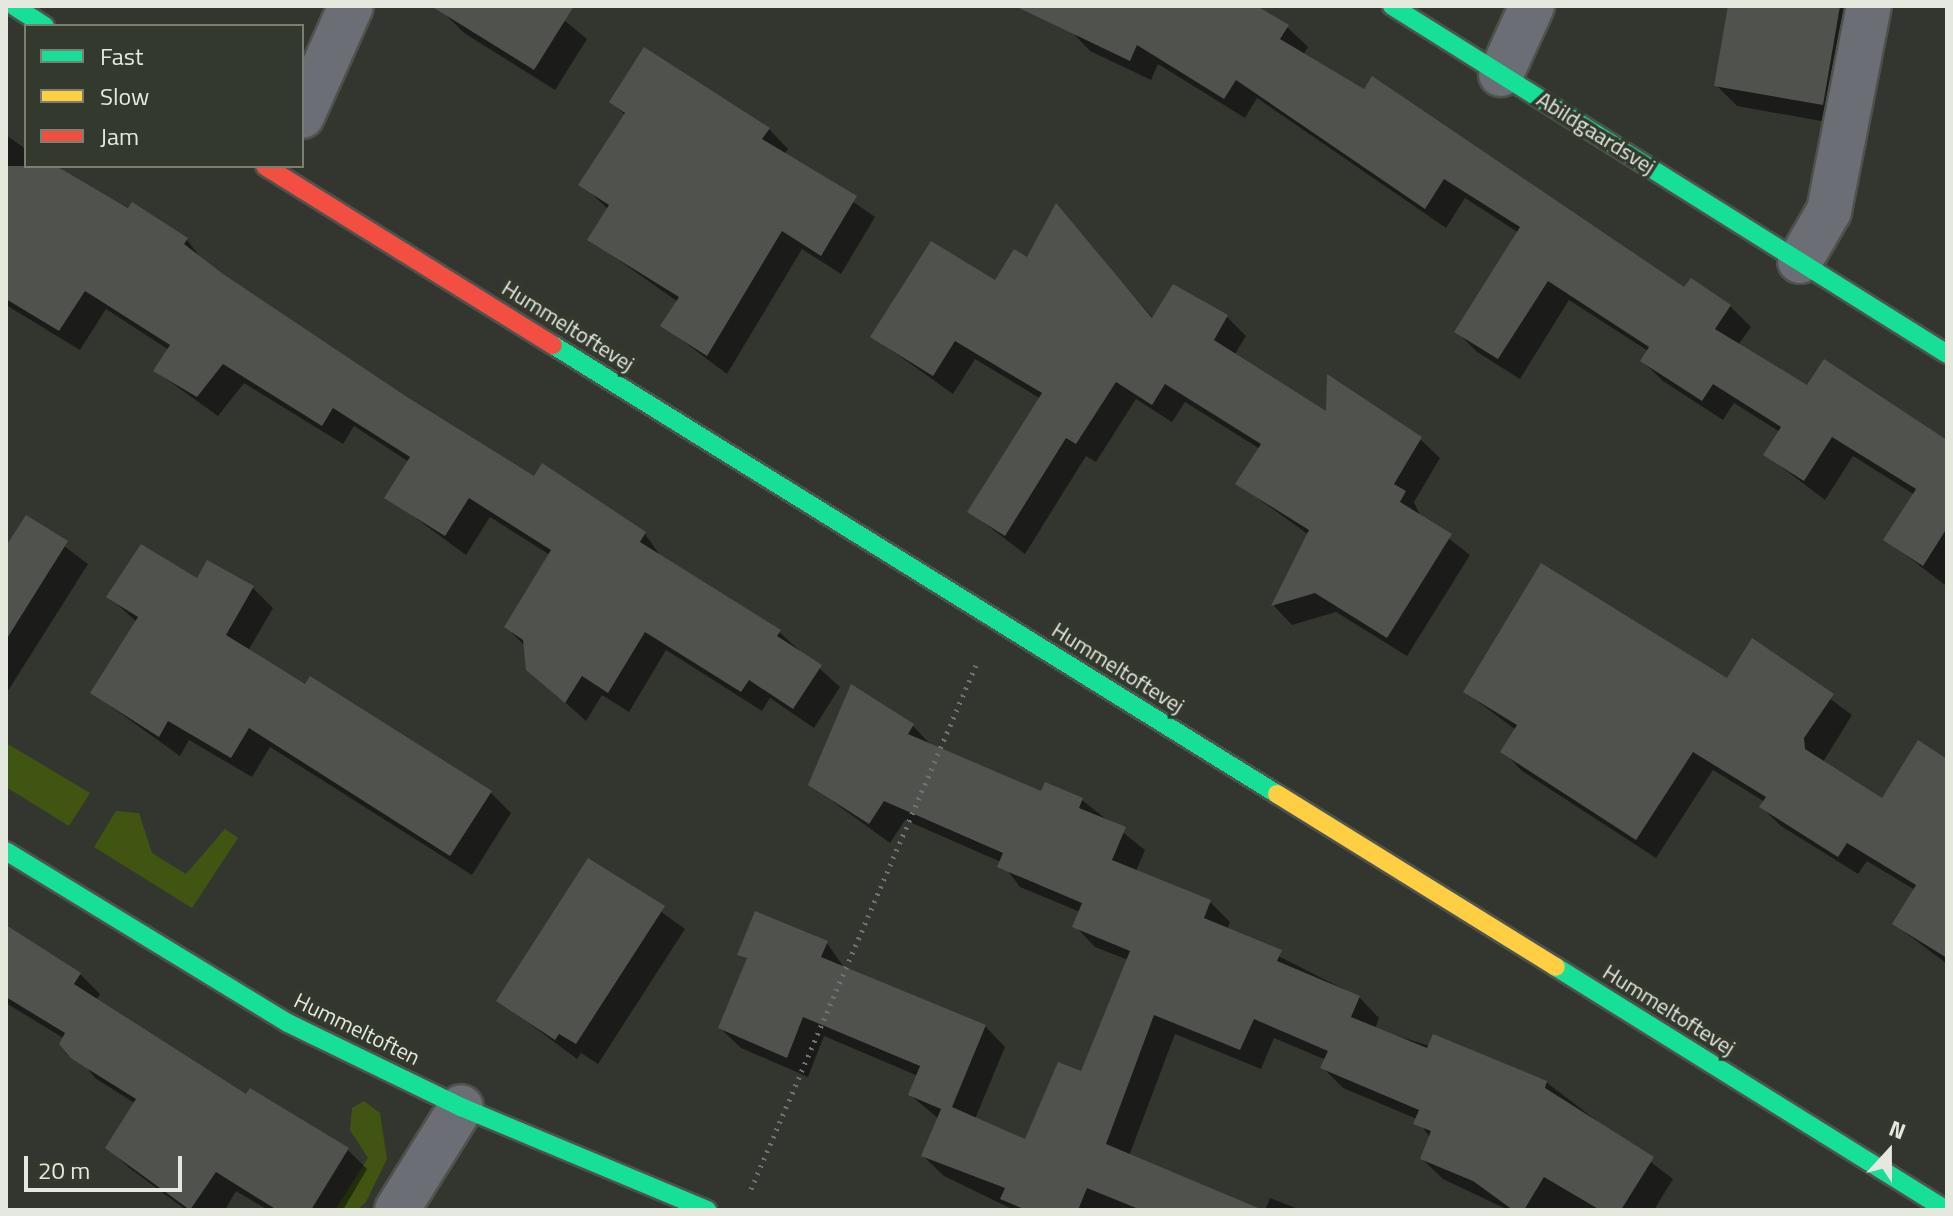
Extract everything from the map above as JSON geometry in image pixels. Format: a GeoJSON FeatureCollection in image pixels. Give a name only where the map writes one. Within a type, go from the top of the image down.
{"type":"FeatureCollection","features":[{"type":"Feature","properties":{"kind":"street"},"geometry":{"type":"LineString","coordinates":[[14,6],[42,24]]}},
{"type":"Feature","properties":{"kind":"street"},"geometry":{"type":"LineString","coordinates":[[304,112],[351,6]]}},
{"type":"Feature","properties":{"kind":"street","name":"Abildgaardsvej"},"geometry":{"type":"LineString","coordinates":[[1392,6],[1947,354]]}},
{"type":"Feature","properties":{"kind":"street"},"geometry":{"type":"LineString","coordinates":[[1501,74],[1532,6]]}},
{"type":"Feature","properties":{"kind":"street"},"geometry":{"type":"LineString","coordinates":[[1800,261],[1829,211],[1869,6]]}},
{"type":"Feature","properties":{"kind":"street","name":"Hummeltoftevej"},"geometry":{"type":"LineString","coordinates":[[273,168],[1947,1210]]}},
{"type":"Feature","properties":{"kind":"street","name":"Hummeltoften"},"geometry":{"type":"LineString","coordinates":[[6,851],[288,1023],[461,1107],[707,1210]]}},
{"type":"Feature","properties":{"kind":"street"},"geometry":{"type":"LineString","coordinates":[[397,1210],[461,1107]]}},
{"type":"Feature","properties":{"kind":"path"},"geometry":{"type":"LineString","coordinates":[[748,1196],[996,620]]}},
{"type":"Feature","properties":{"kind":"green space"},"geometry":{"type":"Polygon","coordinates":[[[6,743],[90,793],[69,826],[6,787],[6,743]]]}},
{"type":"Feature","properties":{"kind":"green space"},"geometry":{"type":"Polygon","coordinates":[[[116,811],[139,813],[152,853],[186,874],[225,829],[238,838],[192,908],[94,847],[116,811]]]}},
{"type":"Feature","properties":{"kind":"green space"},"geometry":{"type":"Polygon","coordinates":[[[364,1101],[380,1113],[387,1159],[366,1202],[357,1210],[335,1210],[368,1158],[350,1130],[352,1108],[364,1101]]]}},
{"type":"Feature","properties":{"kind":"building"},"geometry":{"type":"Polygon","coordinates":[[[431,6],[574,6],[534,70],[431,6]]]}},
{"type":"Feature","properties":{"kind":"building"},"geometry":{"type":"Polygon","coordinates":[[[1015,6],[1257,6],[1289,25],[1280,39],[1364,89],[1372,76],[1684,287],[1691,278],[1731,305],[1715,329],[1807,385],[1824,359],[1947,440],[1947,528],[1923,566],[1883,540],[1916,489],[1832,437],[1804,481],[1763,455],[1781,427],[1713,384],[1702,401],[1640,361],[1649,347],[1548,281],[1498,359],[1454,332],[1520,227],[1444,179],[1425,209],[1236,80],[1224,99],[1137,45],[1130,61],[1015,6]]]}},
{"type":"Feature","properties":{"kind":"building"},"geometry":{"type":"Polygon","coordinates":[[[1728,6],[1840,6],[1823,105],[1714,86],[1728,6]]]}},
{"type":"Feature","properties":{"kind":"building"},"geometry":{"type":"Polygon","coordinates":[[[644,47],[770,128],[762,139],[857,196],[821,256],[782,231],[707,356],[660,326],[679,297],[587,240],[609,205],[578,185],[625,113],[609,102],[644,47]]]}},
{"type":"Feature","properties":{"kind":"building"},"geometry":{"type":"Polygon","coordinates":[[[6,166],[59,168],[128,208],[132,202],[188,238],[184,244],[223,274],[407,397],[534,476],[542,463],[646,532],[640,542],[781,630],[777,636],[822,665],[793,709],[749,680],[741,692],[645,632],[608,693],[582,676],[565,703],[526,670],[523,640],[504,627],[551,550],[469,498],[445,536],[384,498],[410,457],[333,408],[322,426],[223,364],[197,397],[153,371],[170,345],[85,291],[59,331],[6,299],[6,166]]]}},
{"type":"Feature","properties":{"kind":"building"},"geometry":{"type":"Polygon","coordinates":[[[1056,203],[1152,318],[1173,284],[1228,315],[1214,340],[1326,411],[1327,374],[1422,437],[1394,484],[1406,491],[1400,502],[1452,534],[1387,638],[1315,593],[1271,606],[1309,530],[1235,484],[1261,444],[1165,384],[1152,405],[1116,382],[1076,444],[1066,438],[1005,536],[967,512],[1042,393],[955,341],[933,376],[870,337],[931,241],[995,280],[1014,249],[1027,257],[1056,203]]]}},
{"type":"Feature","properties":{"kind":"building"},"geometry":{"type":"Polygon","coordinates":[[[26,515],[68,541],[6,640],[6,546],[26,515]]]}},
{"type":"Feature","properties":{"kind":"building"},"geometry":{"type":"Polygon","coordinates":[[[141,544],[197,578],[207,560],[254,586],[226,635],[305,684],[310,676],[492,791],[450,856],[249,728],[231,758],[168,721],[159,737],[90,693],[138,617],[106,597],[141,544]]]}},
{"type":"Feature","properties":{"kind":"building"},"geometry":{"type":"Polygon","coordinates":[[[1541,563],[1727,678],[1752,638],[1834,694],[1804,738],[1805,749],[1882,798],[1918,740],[1947,759],[1947,958],[1892,924],[1916,885],[1847,843],[1838,857],[1759,807],[1766,797],[1693,752],[1636,840],[1500,752],[1517,725],[1463,692],[1541,563]]]}},
{"type":"Feature","properties":{"kind":"building"},"geometry":{"type":"Polygon","coordinates":[[[851,684],[914,724],[908,734],[1041,791],[1045,782],[1083,798],[1079,808],[1126,827],[1112,860],[1211,900],[1204,918],[1282,950],[1277,961],[1360,996],[1351,1017],[1427,1048],[1433,1034],[1547,1081],[1545,1088],[1654,1157],[1621,1210],[1600,1210],[1544,1177],[1524,1210],[1513,1210],[1473,1181],[1420,1159],[1431,1131],[1413,1124],[1419,1110],[1320,1068],[1328,1051],[1254,1019],[1240,1050],[1154,1015],[1106,1144],[1263,1210],[1141,1210],[1087,1188],[1078,1210],[1026,1210],[1000,1199],[1005,1188],[921,1156],[941,1109],[908,1095],[920,1066],[803,1017],[787,1058],[718,1028],[747,958],[737,955],[755,911],[828,941],[821,957],[986,1025],[952,1107],[1025,1139],[1058,1062],[1081,1071],[1130,951],[1072,927],[1082,903],[997,867],[1003,853],[884,801],[869,824],[808,785],[851,684]]]}},
{"type":"Feature","properties":{"kind":"building"},"geometry":{"type":"Polygon","coordinates":[[[588,858],[665,906],[576,1044],[559,1034],[555,1040],[496,1001],[588,858]]]}},
{"type":"Feature","properties":{"kind":"building"},"geometry":{"type":"Polygon","coordinates":[[[6,925],[81,973],[74,984],[246,1094],[250,1088],[349,1148],[311,1210],[277,1210],[216,1172],[190,1210],[105,1148],[136,1099],[72,1059],[59,1044],[65,1033],[6,997],[6,925]]]}},
{"type":"Feature","properties":{"kind":"traffic: fast"},"geometry":{"type":"LineString","coordinates":[[14,6],[42,24]]}},
{"type":"Feature","properties":{"kind":"traffic: fast"},"geometry":{"type":"LineString","coordinates":[[1392,6],[1947,354]]}},
{"type":"Feature","properties":{"kind":"traffic: fast"},"geometry":{"type":"LineString","coordinates":[[553,345],[1277,794]]}},
{"type":"Feature","properties":{"kind":"traffic: fast"},"geometry":{"type":"LineString","coordinates":[[6,851],[288,1023],[461,1107],[707,1210]]}},
{"type":"Feature","properties":{"kind":"traffic: fast"},"geometry":{"type":"LineString","coordinates":[[1556,967],[1947,1210]]}},
{"type":"Feature","properties":{"kind":"traffic: slow"},"geometry":{"type":"LineString","coordinates":[[1277,794],[1556,967]]}},
{"type":"Feature","properties":{"kind":"traffic: jam"},"geometry":{"type":"LineString","coordinates":[[268,168],[553,345]]}}]}
